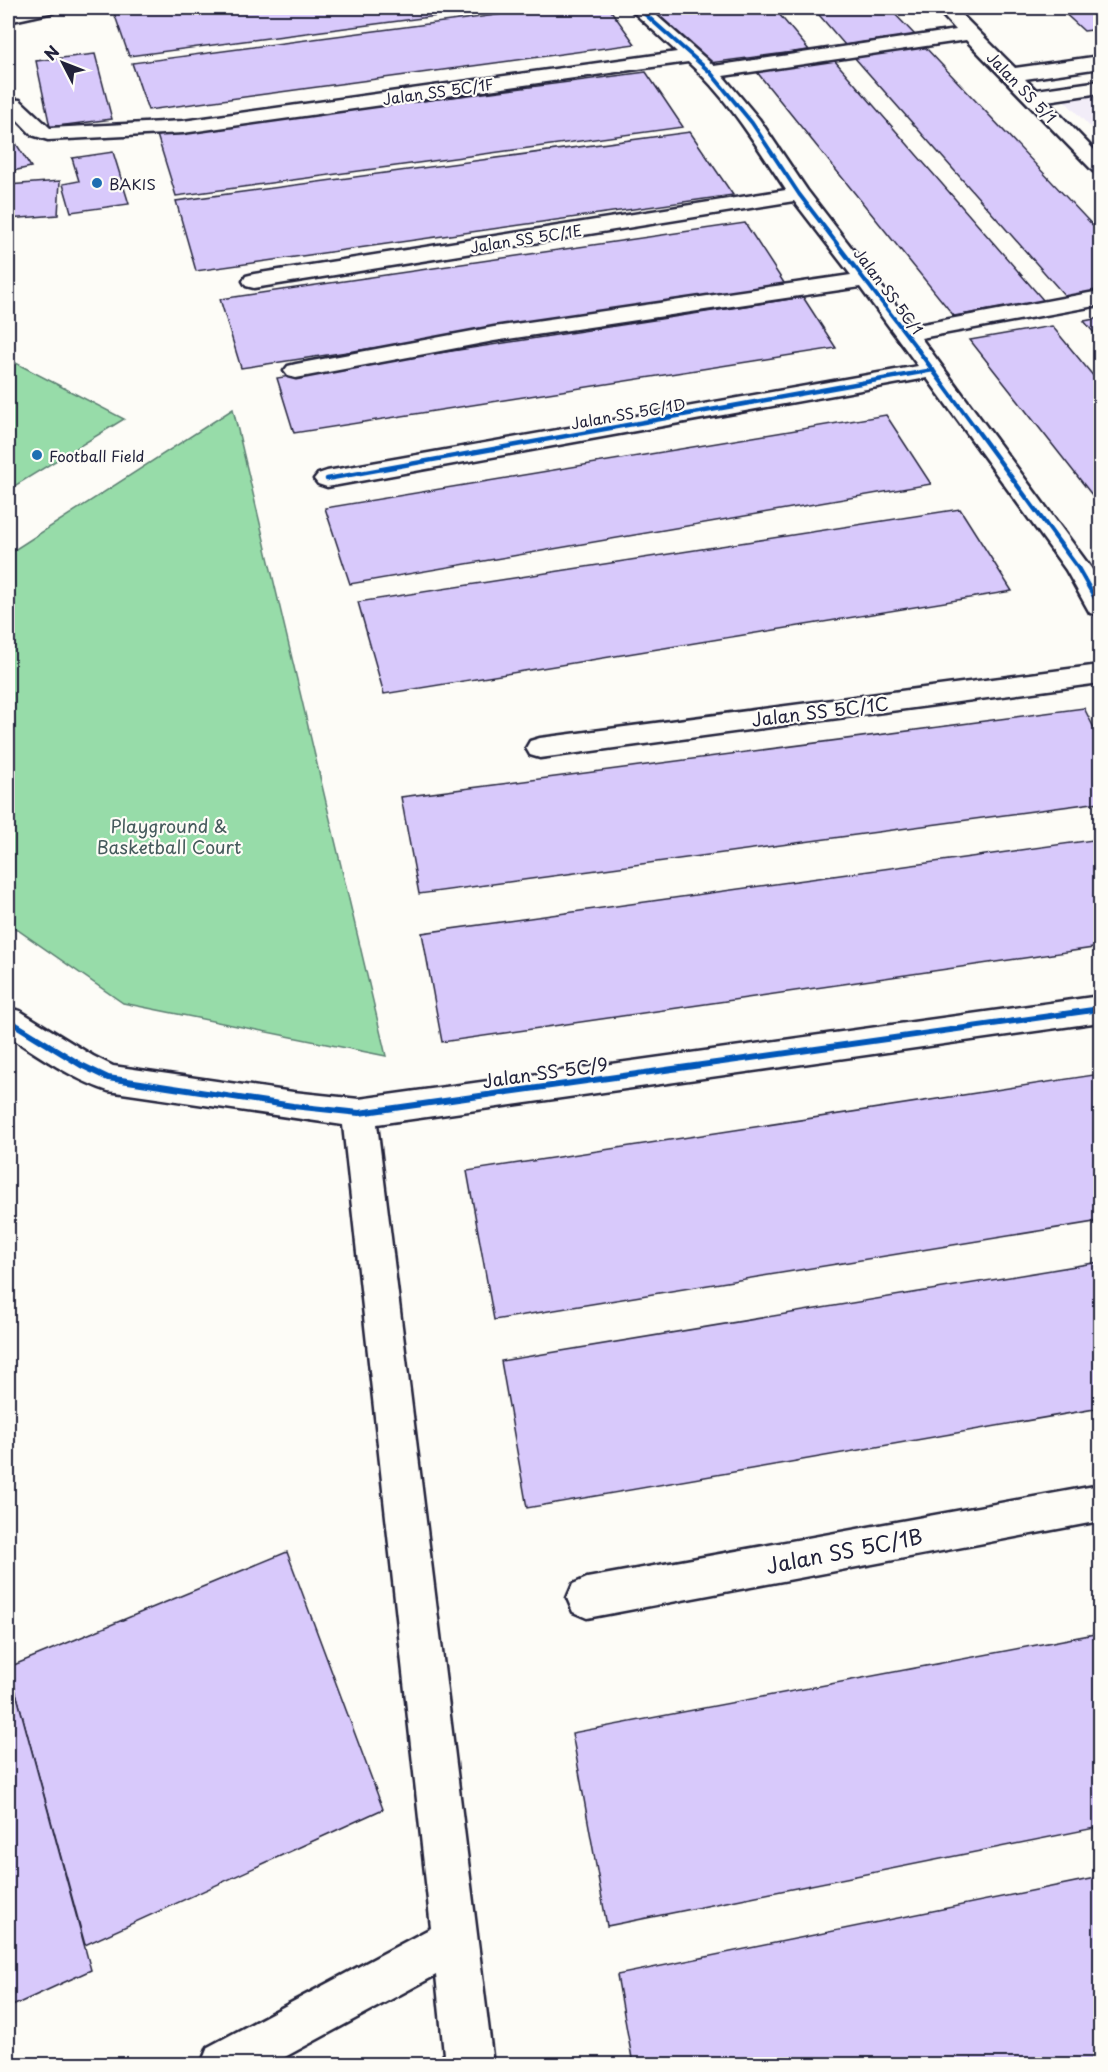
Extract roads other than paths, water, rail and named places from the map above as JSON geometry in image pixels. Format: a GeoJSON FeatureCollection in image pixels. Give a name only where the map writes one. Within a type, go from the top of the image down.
{"type":"FeatureCollection","features":[{"type":"Feature","properties":{"kind":"street"},"geometry":{"type":"LineString","coordinates":[[8,17],[47,8]]}},
{"type":"Feature","properties":{"kind":"street","name":"Jalan SS 5C/1"},"geometry":{"type":"LineString","coordinates":[[638,8],[710,72],[752,123],[799,194],[866,279],[933,370],[1089,567],[1101,607]]}},
{"type":"Feature","properties":{"kind":"street","name":"Jalan SS 5/1"},"geometry":{"type":"LineString","coordinates":[[945,8],[1101,167]]}},
{"type":"Feature","properties":{"kind":"street"},"geometry":{"type":"LineString","coordinates":[[710,72],[970,34]]}},
{"type":"Feature","properties":{"kind":"street","name":"Jalan SS 5C/1F"},"geometry":{"type":"LineString","coordinates":[[13,104],[39,131],[48,134],[183,126],[693,56]]}},
{"type":"Feature","properties":{"kind":"street"},"geometry":{"type":"LineString","coordinates":[[1010,75],[1101,62]]}},
{"type":"Feature","properties":{"kind":"street"},"geometry":{"type":"LineString","coordinates":[[1032,97],[1101,87]]}},
{"type":"Feature","properties":{"kind":"street","name":"Jalan SS 5C/1E"},"geometry":{"type":"LineString","coordinates":[[254,281],[799,194]]}},
{"type":"Feature","properties":{"kind":"street"},"geometry":{"type":"LineString","coordinates":[[296,371],[494,334],[866,279]]}},
{"type":"Feature","properties":{"kind":"street"},"geometry":{"type":"LineString","coordinates":[[906,334],[1101,298]]}},
{"type":"Feature","properties":{"kind":"street","name":"Jalan SS 5C/1D"},"geometry":{"type":"LineString","coordinates":[[327,479],[933,370]]}},
{"type":"Feature","properties":{"kind":"street","name":"Jalan SS 5C/1C"},"geometry":{"type":"LineString","coordinates":[[540,748],[1101,674]]}},
{"type":"Feature","properties":{"kind":"street","name":"Jalan SS 5C/9"},"geometry":{"type":"LineString","coordinates":[[8,1020],[81,1065],[108,1078],[293,1106],[359,1113],[1101,1008]]}},
{"type":"Feature","properties":{"kind":"street"},"geometry":{"type":"LineString","coordinates":[[359,1113],[469,2064]]}},
{"type":"Feature","properties":{"kind":"street","name":"Jalan SS 5C/1B"},"geometry":{"type":"LineString","coordinates":[[588,1598],[1101,1503]]}},
{"type":"Feature","properties":{"kind":"street"},"geometry":{"type":"LineString","coordinates":[[225,2064],[455,1941]]}},
{"type":"Feature","properties":{"kind":"place","name":"BAKIS"},"geometry":{"type":"Point","coordinates":[97,183]}},
{"type":"Feature","properties":{"kind":"place","name":"Football Field"},"geometry":{"type":"Point","coordinates":[37,455]}},
{"type":"Feature","properties":{"kind":"park label","name":"Playground & Basketball Court"},"geometry":{"type":"Point","coordinates":[169,835]}}]}
